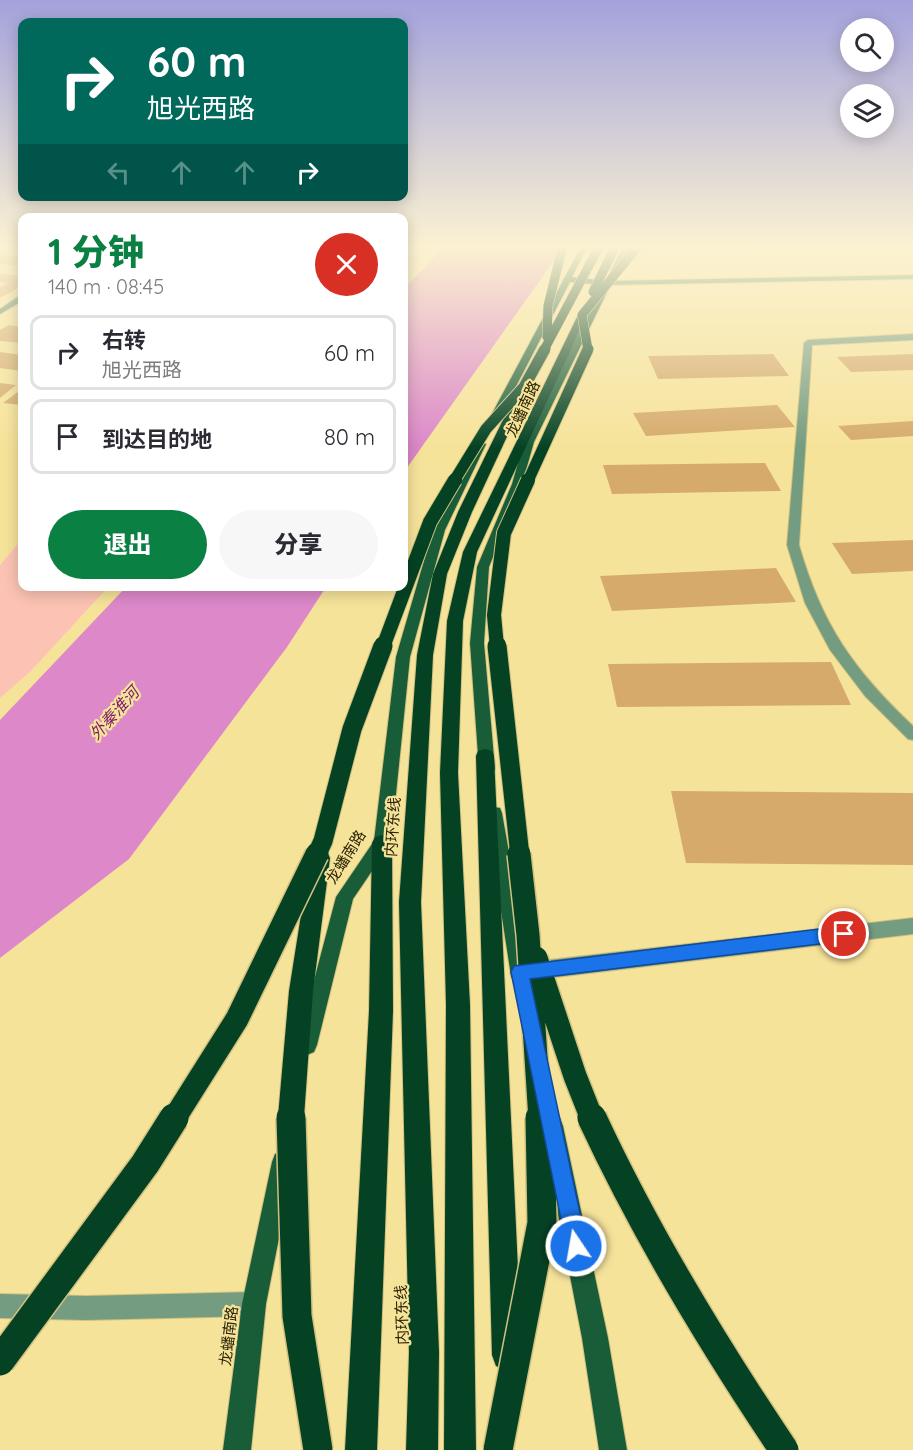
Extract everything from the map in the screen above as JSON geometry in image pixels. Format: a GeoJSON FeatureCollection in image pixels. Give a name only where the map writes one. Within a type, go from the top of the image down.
{"type":"FeatureCollection","features":[{"type":"Feature","properties":{"kind":"highway"},"geometry":{"type":"LineString","coordinates":[[547,342],[548,313]]}},
{"type":"Feature","properties":{"kind":"highway","name":"内环东线"},"geometry":{"type":"LineString","coordinates":[[422,1450],[424,1352],[410,902],[425,655],[440,574],[465,512],[524,387],[563,313]]}},
{"type":"Feature","properties":{"kind":"highway"},"geometry":{"type":"LineString","coordinates":[[460,1450],[458,1005],[449,773],[455,621],[470,552],[584,313]]}},
{"type":"Feature","properties":{"kind":"highway"},"geometry":{"type":"LineString","coordinates":[[498,1450],[542,1222],[540,1094],[528,935],[494,615],[504,533],[589,346],[582,315]]}},
{"type":"Feature","properties":{"kind":"highway"},"geometry":{"type":"LineString","coordinates":[[408,580],[430,522],[486,429],[524,387]]}},
{"type":"Feature","properties":{"kind":"highway"},"geometry":{"type":"LineString","coordinates":[[318,1450],[297,1316],[291,1117],[301,991],[322,841],[352,729],[404,591]]}},
{"type":"Feature","properties":{"kind":"highway"},"geometry":{"type":"LineString","coordinates":[[485,756],[489,918],[510,1450]]}},
{"type":"Feature","properties":{"kind":"highway"},"geometry":{"type":"LineString","coordinates":[[0,1361],[145,1164],[237,1018],[322,841]]}},
{"type":"Feature","properties":{"kind":"highway"},"geometry":{"type":"LineString","coordinates":[[361,1450],[381,1011],[382,843]]}},
{"type":"Feature","properties":{"kind":"highway"},"geometry":{"type":"LineString","coordinates":[[528,935],[590,1112],[656,1248],[731,1372],[784,1450]]}},
{"type":"Feature","properties":{"kind":"main road","name":"龙蟠南路"},"geometry":{"type":"LineString","coordinates":[[237,1450],[254,1304],[313,1015],[345,897],[382,843],[403,657],[439,530],[521,362],[548,313]]}},
{"type":"Feature","properties":{"kind":"main road","name":"龙蟠南路"},"geometry":{"type":"LineString","coordinates":[[592,313],[529,442],[517,484],[483,567],[477,644],[485,756],[520,972],[595,1338],[613,1450]]}},
{"type":"Feature","properties":{"kind":"street"},"geometry":{"type":"LineString","coordinates":[[913,337],[808,343],[793,545],[801,576],[827,637],[869,694],[913,735]]}},
{"type":"Feature","properties":{"kind":"street"},"geometry":{"type":"LineString","coordinates":[[520,972],[913,926]]}},
{"type":"Feature","properties":{"kind":"street"},"geometry":{"type":"LineString","coordinates":[[0,1306],[86,1308],[254,1304]]}},
{"type":"Feature","properties":{"kind":"shaded area"},"geometry":{"type":"Polygon","coordinates":[[[18,544],[18,591],[104,591],[30,672],[0,698],[0,565],[18,544]]]}},
{"type":"Feature","properties":{"kind":"water"},"geometry":{"type":"Polygon","coordinates":[[[408,313],[517,313],[408,466],[408,313]]]}},
{"type":"Feature","properties":{"kind":"water","name":"外秦淮河"},"geometry":{"type":"Polygon","coordinates":[[[122,591],[323,591],[287,647],[129,859],[0,958],[0,720],[122,591]]]}},
{"type":"Feature","properties":{"kind":"building"},"geometry":{"type":"Polygon","coordinates":[[[9,325],[18,326],[18,343],[0,341],[0,330],[9,325]]]}},
{"type":"Feature","properties":{"kind":"building"},"geometry":{"type":"Polygon","coordinates":[[[0,352],[18,354],[18,370],[0,368],[0,352]]]}},
{"type":"Feature","properties":{"kind":"building"},"geometry":{"type":"Polygon","coordinates":[[[773,354],[789,376],[658,379],[648,356],[773,354]]]}},
{"type":"Feature","properties":{"kind":"building"},"geometry":{"type":"Polygon","coordinates":[[[913,354],[913,370],[851,372],[837,357],[913,354]]]}},
{"type":"Feature","properties":{"kind":"building"},"geometry":{"type":"Polygon","coordinates":[[[0,383],[16,385],[0,398],[0,383]]]}},
{"type":"Feature","properties":{"kind":"building"},"geometry":{"type":"Polygon","coordinates":[[[18,392],[18,405],[3,403],[18,392]]]}},
{"type":"Feature","properties":{"kind":"building"},"geometry":{"type":"Polygon","coordinates":[[[777,405],[795,427],[646,436],[633,413],[777,405]]]}},
{"type":"Feature","properties":{"kind":"building"},"geometry":{"type":"Polygon","coordinates":[[[913,421],[913,436],[851,440],[838,426],[913,421]]]}},
{"type":"Feature","properties":{"kind":"building"},"geometry":{"type":"Polygon","coordinates":[[[765,463],[781,491],[612,494],[603,465],[765,463]]]}},
{"type":"Feature","properties":{"kind":"building"},"geometry":{"type":"Polygon","coordinates":[[[913,540],[913,571],[852,574],[832,543],[913,540]]]}},
{"type":"Feature","properties":{"kind":"building"},"geometry":{"type":"Polygon","coordinates":[[[776,568],[796,602],[612,611],[600,576],[776,568]]]}},
{"type":"Feature","properties":{"kind":"building"},"geometry":{"type":"Polygon","coordinates":[[[831,662],[851,705],[617,707],[608,664],[831,662]]]}},
{"type":"Feature","properties":{"kind":"building"},"geometry":{"type":"Polygon","coordinates":[[[671,791],[913,793],[913,865],[686,863],[671,791]]]}},
{"type":"Feature","properties":{"kind":"route"},"geometry":{"type":"LineString","coordinates":[[576,1246],[520,972],[844,934]]}}]}
